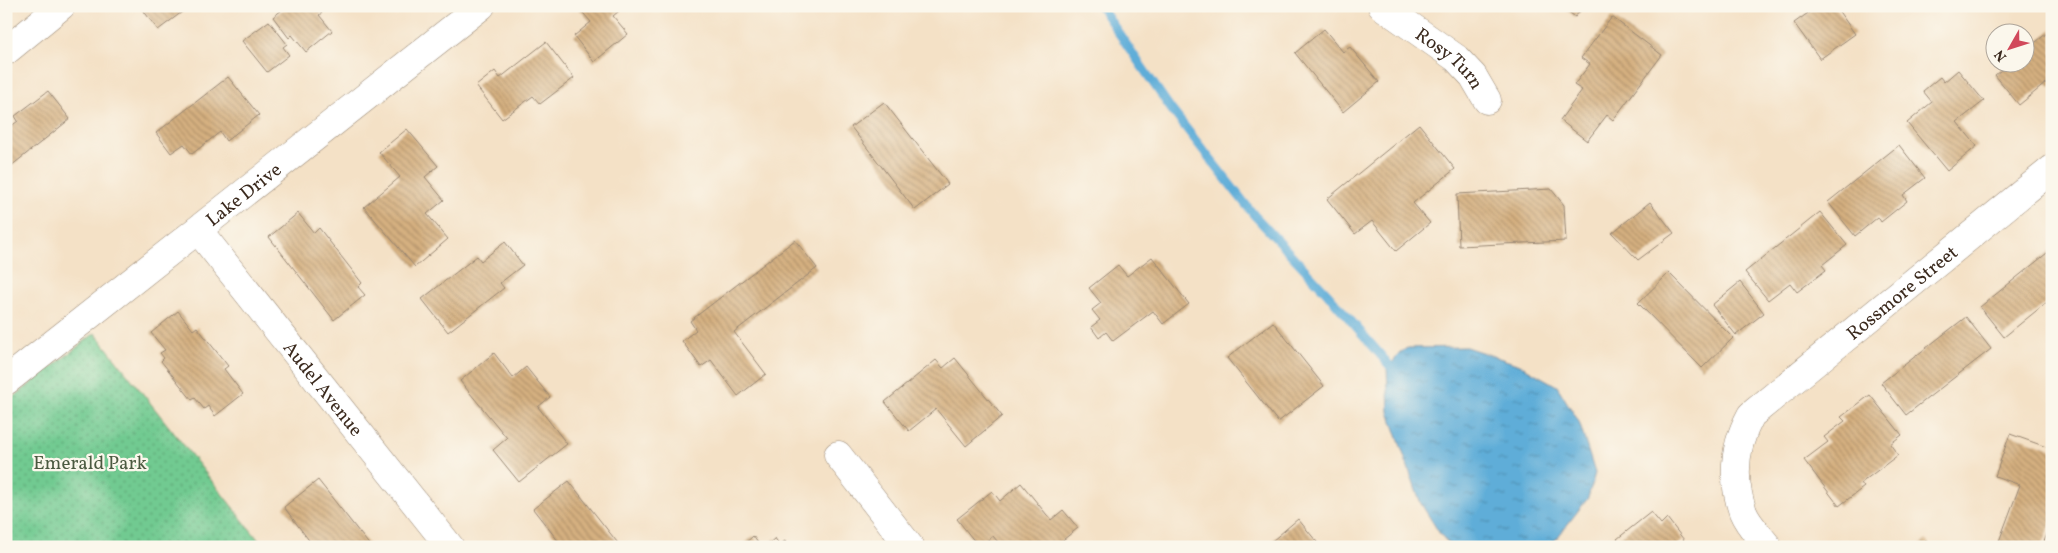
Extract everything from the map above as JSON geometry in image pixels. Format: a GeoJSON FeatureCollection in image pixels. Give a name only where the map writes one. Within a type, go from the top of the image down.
{"type":"FeatureCollection","features":[{"type":"Feature","properties":{"kind":"street"},"geometry":{"type":"LineString","coordinates":[[6,51],[61,6]]}},
{"type":"Feature","properties":{"kind":"street","name":"Lake Drive"},"geometry":{"type":"LineString","coordinates":[[6,381],[481,6]]}},
{"type":"Feature","properties":{"kind":"street","name":"Rosy Turn"},"geometry":{"type":"LineString","coordinates":[[1382,6],[1456,58],[1473,76],[1487,100]]}},
{"type":"Feature","properties":{"kind":"street","name":"Rossmore Street"},"geometry":{"type":"LineString","coordinates":[[1768,547],[1744,513],[1736,474],[1738,442],[1751,415],[2052,169]]}},
{"type":"Feature","properties":{"kind":"street","name":"Audel Avenue"},"geometry":{"type":"LineString","coordinates":[[198,230],[450,547]]}},
{"type":"Feature","properties":{"kind":"street"},"geometry":{"type":"LineString","coordinates":[[838,455],[910,547]]}},
{"type":"Feature","properties":{"kind":"green space","name":"Emerald Park"},"geometry":{"type":"Polygon","coordinates":[[[95,333],[264,547],[6,547],[6,403],[95,333]]]}},
{"type":"Feature","properties":{"kind":"water"},"geometry":{"type":"Polygon","coordinates":[[[1466,347],[1520,365],[1557,386],[1579,422],[1595,473],[1588,498],[1550,547],[1452,547],[1440,534],[1420,502],[1389,412],[1387,369],[1400,353],[1407,348],[1466,347]]]}},
{"type":"Feature","properties":{"kind":"building"},"geometry":{"type":"Polygon","coordinates":[[[140,6],[184,6],[186,9],[158,30],[140,6]]]}},
{"type":"Feature","properties":{"kind":"building"},"geometry":{"type":"Polygon","coordinates":[[[287,6],[317,6],[322,13],[319,15],[332,31],[306,52],[292,35],[289,38],[273,17],[287,6]]]}},
{"type":"Feature","properties":{"kind":"building"},"geometry":{"type":"Polygon","coordinates":[[[577,6],[625,6],[613,16],[628,34],[594,62],[574,36],[591,22],[577,6]]]}},
{"type":"Feature","properties":{"kind":"building"},"geometry":{"type":"Polygon","coordinates":[[[1562,6],[1584,6],[1575,17],[1562,6]]]}},
{"type":"Feature","properties":{"kind":"building"},"geometry":{"type":"Polygon","coordinates":[[[1818,6],[1835,6],[1855,34],[1820,59],[1794,23],[1818,6]]]}},
{"type":"Feature","properties":{"kind":"building"},"geometry":{"type":"Polygon","coordinates":[[[1612,17],[1662,55],[1613,120],[1607,115],[1587,141],[1560,120],[1582,90],[1574,85],[1590,64],[1581,58],[1612,17]]]}},
{"type":"Feature","properties":{"kind":"building"},"geometry":{"type":"Polygon","coordinates":[[[269,21],[287,44],[283,47],[289,55],[267,72],[242,41],[269,21]]]}},
{"type":"Feature","properties":{"kind":"building"},"geometry":{"type":"Polygon","coordinates":[[[1324,29],[1343,52],[1350,47],[1379,82],[1343,112],[1295,53],[1324,29]]]}},
{"type":"Feature","properties":{"kind":"building"},"geometry":{"type":"Polygon","coordinates":[[[2052,29],[2052,85],[2050,87],[2046,83],[2019,105],[1995,75],[1999,72],[2036,72],[2036,42],[2052,29]]]}},
{"type":"Feature","properties":{"kind":"building"},"geometry":{"type":"Polygon","coordinates":[[[546,42],[574,78],[540,104],[533,96],[502,119],[476,86],[495,71],[500,78],[546,42]]]}},
{"type":"Feature","properties":{"kind":"building"},"geometry":{"type":"Polygon","coordinates":[[[1958,70],[1984,101],[1957,122],[1977,146],[1947,171],[1907,123],[1932,102],[1923,91],[1940,77],[1944,82],[1958,70]]]}},
{"type":"Feature","properties":{"kind":"building"},"geometry":{"type":"Polygon","coordinates":[[[228,77],[259,115],[226,141],[220,132],[192,154],[184,144],[171,153],[156,133],[228,77]]]}},
{"type":"Feature","properties":{"kind":"building"},"geometry":{"type":"Polygon","coordinates":[[[48,91],[70,119],[11,166],[6,160],[6,130],[18,121],[15,116],[48,91]]]}},
{"type":"Feature","properties":{"kind":"building"},"geometry":{"type":"Polygon","coordinates":[[[884,102],[948,184],[915,210],[851,127],[884,102]]]}},
{"type":"Feature","properties":{"kind":"building"},"geometry":{"type":"Polygon","coordinates":[[[1419,124],[1455,169],[1413,203],[1430,223],[1396,251],[1372,221],[1355,234],[1327,199],[1419,124]]]}},
{"type":"Feature","properties":{"kind":"building"},"geometry":{"type":"Polygon","coordinates":[[[407,129],[438,166],[425,177],[444,200],[427,214],[448,239],[415,267],[364,207],[400,177],[379,152],[407,129]]]}},
{"type":"Feature","properties":{"kind":"building"},"geometry":{"type":"Polygon","coordinates":[[[1899,145],[1925,178],[1903,195],[1907,201],[1881,222],[1878,217],[1855,236],[1828,202],[1899,145]]]}},
{"type":"Feature","properties":{"kind":"building"},"geometry":{"type":"Polygon","coordinates":[[[1551,189],[1564,205],[1566,241],[1459,246],[1457,194],[1551,189]]]}},
{"type":"Feature","properties":{"kind":"building"},"geometry":{"type":"Polygon","coordinates":[[[1650,202],[1674,233],[1638,260],[1612,233],[1650,202]]]}},
{"type":"Feature","properties":{"kind":"building"},"geometry":{"type":"Polygon","coordinates":[[[1820,212],[1847,245],[1822,265],[1826,270],[1797,292],[1790,283],[1768,300],[1745,272],[1820,212]]]}},
{"type":"Feature","properties":{"kind":"building"},"geometry":{"type":"Polygon","coordinates":[[[298,213],[314,233],[319,228],[362,283],[358,287],[365,295],[334,320],[269,237],[298,213]]]}},
{"type":"Feature","properties":{"kind":"building"},"geometry":{"type":"Polygon","coordinates":[[[795,240],[817,268],[734,332],[766,374],[738,396],[711,360],[701,367],[682,341],[696,330],[690,321],[795,240]]]}},
{"type":"Feature","properties":{"kind":"building"},"geometry":{"type":"Polygon","coordinates":[[[505,242],[523,265],[500,283],[504,288],[448,332],[422,299],[477,256],[481,261],[505,242]]]}},
{"type":"Feature","properties":{"kind":"building"},"geometry":{"type":"Polygon","coordinates":[[[2052,249],[2052,298],[2004,337],[1980,307],[2052,249]]]}},
{"type":"Feature","properties":{"kind":"building"},"geometry":{"type":"Polygon","coordinates":[[[1152,257],[1189,304],[1163,324],[1153,311],[1113,341],[1106,332],[1099,338],[1091,327],[1100,320],[1092,310],[1101,303],[1089,288],[1118,265],[1127,276],[1152,257]]]}},
{"type":"Feature","properties":{"kind":"building"},"geometry":{"type":"Polygon","coordinates":[[[1669,273],[1733,338],[1702,368],[1638,303],[1669,273]]]}},
{"type":"Feature","properties":{"kind":"building"},"geometry":{"type":"Polygon","coordinates":[[[1740,282],[1764,313],[1736,335],[1712,305],[1740,282]]]}},
{"type":"Feature","properties":{"kind":"building"},"geometry":{"type":"Polygon","coordinates":[[[178,311],[193,330],[197,327],[228,366],[224,369],[243,394],[215,416],[208,406],[204,409],[195,398],[192,400],[161,361],[164,358],[160,353],[165,350],[151,333],[178,311]]]}},
{"type":"Feature","properties":{"kind":"building"},"geometry":{"type":"Polygon","coordinates":[[[1966,317],[1991,349],[1906,415],[1881,383],[1966,317]]]}},
{"type":"Feature","properties":{"kind":"building"},"geometry":{"type":"Polygon","coordinates":[[[1273,322],[1324,386],[1278,422],[1227,358],[1273,322]]]}},
{"type":"Feature","properties":{"kind":"building"},"geometry":{"type":"Polygon","coordinates":[[[494,353],[513,378],[526,367],[550,397],[538,407],[567,444],[519,482],[493,450],[507,438],[460,381],[494,353]]]}},
{"type":"Feature","properties":{"kind":"building"},"geometry":{"type":"Polygon","coordinates":[[[955,358],[1002,416],[966,446],[936,409],[909,431],[885,402],[936,360],[943,368],[955,358]]]}},
{"type":"Feature","properties":{"kind":"building"},"geometry":{"type":"Polygon","coordinates":[[[1870,395],[1902,435],[1890,444],[1898,455],[1861,483],[1864,487],[1839,506],[1804,460],[1828,442],[1824,437],[1845,421],[1841,417],[1870,395]]]}},
{"type":"Feature","properties":{"kind":"building"},"geometry":{"type":"Polygon","coordinates":[[[2010,434],[2052,449],[2052,521],[2042,547],[2005,547],[1998,544],[2020,485],[1995,476],[2010,434]]]}},
{"type":"Feature","properties":{"kind":"building"},"geometry":{"type":"Polygon","coordinates":[[[318,480],[371,547],[314,547],[284,507],[318,480]]]}},
{"type":"Feature","properties":{"kind":"building"},"geometry":{"type":"Polygon","coordinates":[[[569,481],[621,547],[563,547],[533,509],[569,481]]]}},
{"type":"Feature","properties":{"kind":"building"},"geometry":{"type":"Polygon","coordinates":[[[1021,483],[1051,520],[1063,510],[1078,528],[1054,547],[1002,547],[993,536],[979,547],[957,519],[992,491],[1000,501],[1021,483]]]}},
{"type":"Feature","properties":{"kind":"building"},"geometry":{"type":"Polygon","coordinates":[[[1651,512],[1661,524],[1667,518],[1684,540],[1678,545],[1680,547],[1623,547],[1617,539],[1651,512]]]}},
{"type":"Feature","properties":{"kind":"building"},"geometry":{"type":"Polygon","coordinates":[[[1298,519],[1321,547],[1265,547],[1298,519]]]}},
{"type":"Feature","properties":{"kind":"building"},"geometry":{"type":"Polygon","coordinates":[[[753,536],[761,547],[741,547],[753,536]]]}},
{"type":"Feature","properties":{"kind":"building"},"geometry":{"type":"Polygon","coordinates":[[[775,538],[779,545],[785,541],[788,547],[765,547],[775,538]]]}},
{"type":"Feature","properties":{"kind":"building"},"geometry":{"type":"Polygon","coordinates":[[[1926,540],[1931,547],[1918,547],[1926,540]]]}},
{"type":"Feature","properties":{"kind":"waterway"},"geometry":{"type":"LineString","coordinates":[[1100,6],[1171,109],[1254,215],[1327,293],[1390,366]]}}]}
